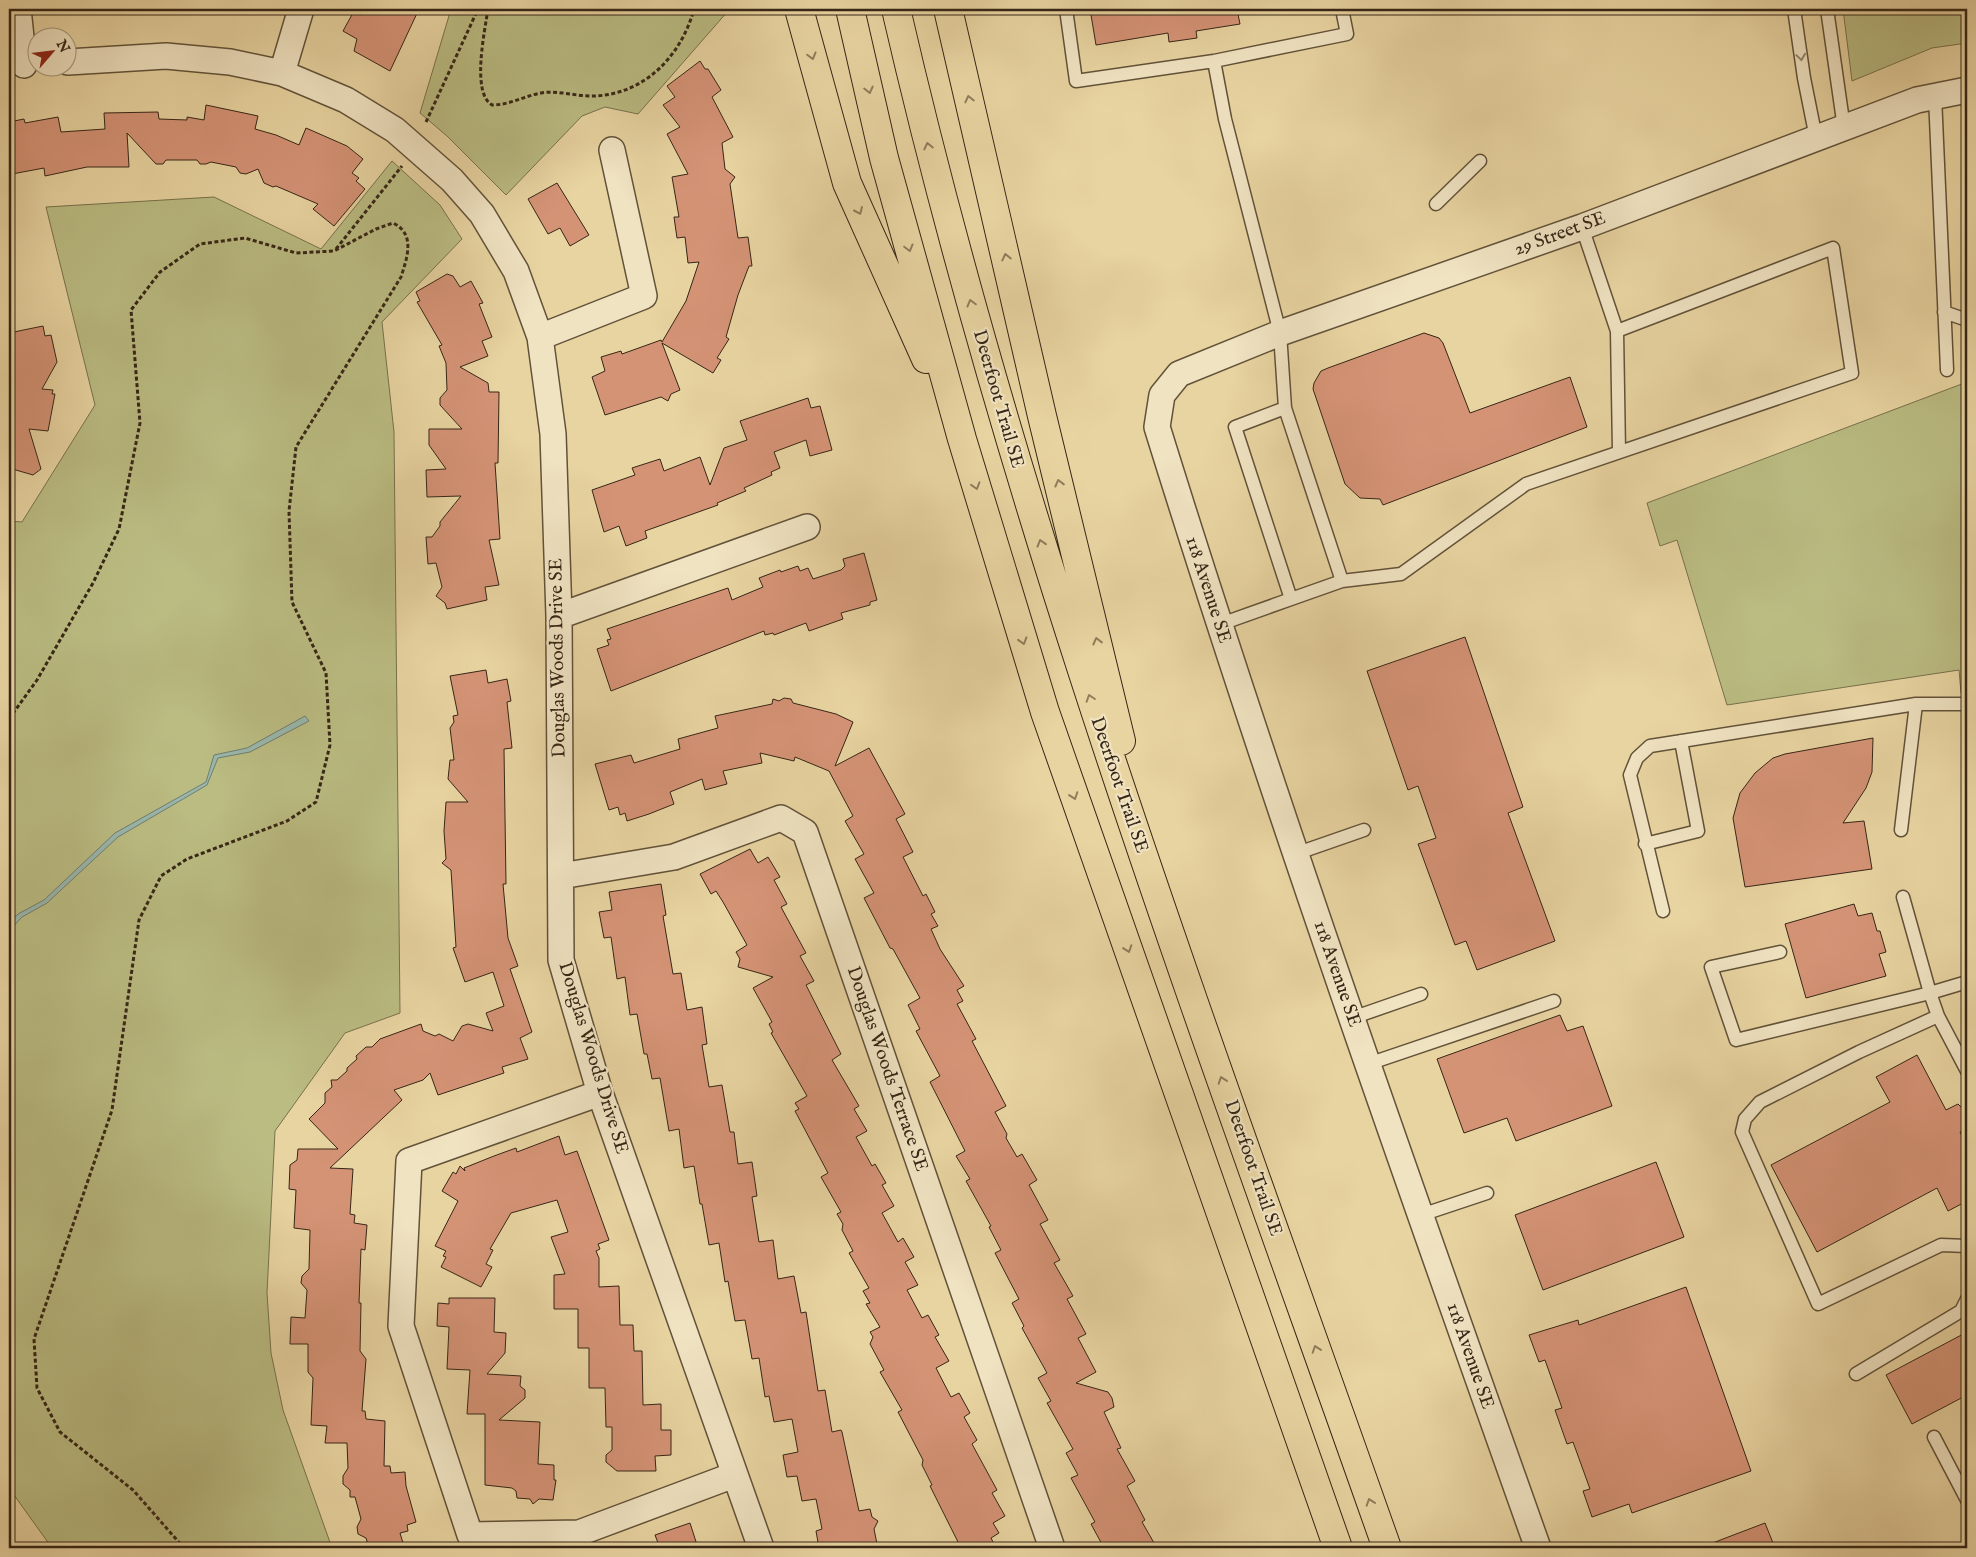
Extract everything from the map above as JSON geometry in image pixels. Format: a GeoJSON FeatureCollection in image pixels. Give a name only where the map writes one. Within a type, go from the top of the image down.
{"type":"FeatureCollection","features":[{"type":"Feature","properties":{"kind":"highway"},"geometry":{"type":"LineString","coordinates":[[799,9],[846,183],[962,439]]}},
{"type":"Feature","properties":{"kind":"highway"},"geometry":{"type":"LineString","coordinates":[[850,9],[884,158],[962,439],[1045,712],[1338,1548]]}},
{"type":"Feature","properties":{"kind":"highway","name":"Deerfoot Trail SE"},"geometry":{"type":"LineString","coordinates":[[896,9],[930,153],[1006,430],[1091,703],[1387,1548]]}},
{"type":"Feature","properties":{"kind":"highway"},"geometry":{"type":"LineString","coordinates":[[948,9],[1045,426],[1162,910]]}},
{"type":"Feature","properties":{"kind":"street"},"geometry":{"type":"LineString","coordinates":[[18,9],[23,66]]}},
{"type":"Feature","properties":{"kind":"street"},"geometry":{"type":"LineString","coordinates":[[282,73],[301,9]]}},
{"type":"Feature","properties":{"kind":"street","name":"Douglas Woods Drive SE"},"geometry":{"type":"LineString","coordinates":[[78,61],[166,56],[230,62],[282,73],[346,100],[389,127],[452,180],[482,214],[516,271],[540,336],[553,434],[559,616],[561,960],[600,1093],[761,1548]]}},
{"type":"Feature","properties":{"kind":"street","name":"29 Street SE"},"geometry":{"type":"LineString","coordinates":[[1162,395],[1178,374],[1280,333],[1582,227],[1917,100],[1967,90]]}},
{"type":"Feature","properties":{"kind":"street"},"geometry":{"type":"LineString","coordinates":[[540,336],[644,296],[612,150]]}},
{"type":"Feature","properties":{"kind":"street","name":"118 Avenue SE"},"geometry":{"type":"LineString","coordinates":[[1162,395],[1157,427],[1218,625],[1294,854],[1538,1548]]}},
{"type":"Feature","properties":{"kind":"street"},"geometry":{"type":"LineString","coordinates":[[559,616],[807,527]]}},
{"type":"Feature","properties":{"kind":"street","name":"Douglas Woods Terrace SE"},"geometry":{"type":"LineString","coordinates":[[561,876],[674,857],[781,818],[805,832],[1052,1548]]}},
{"type":"Feature","properties":{"kind":"street"},"geometry":{"type":"LineString","coordinates":[[600,1093],[409,1161],[401,1326],[470,1535],[579,1533],[734,1475]]}},
{"type":"Feature","properties":{"kind":"lane"},"geometry":{"type":"LineString","coordinates":[[1066,9],[1076,81],[1214,60],[1347,34],[1342,9]]}},
{"type":"Feature","properties":{"kind":"lane"},"geometry":{"type":"LineString","coordinates":[[1794,9],[1804,78],[1816,138]]}},
{"type":"Feature","properties":{"kind":"lane"},"geometry":{"type":"LineString","coordinates":[[1828,9],[1844,128]]}},
{"type":"Feature","properties":{"kind":"lane"},"geometry":{"type":"LineString","coordinates":[[1214,60],[1225,119],[1280,333],[1285,408],[1342,581]]}},
{"type":"Feature","properties":{"kind":"lane"},"geometry":{"type":"LineString","coordinates":[[1936,96],[1947,370]]}},
{"type":"Feature","properties":{"kind":"lane"},"geometry":{"type":"LineString","coordinates":[[1436,204],[1480,161]]}},
{"type":"Feature","properties":{"kind":"lane"},"geometry":{"type":"LineString","coordinates":[[1582,227],[1617,331],[1619,452]]}},
{"type":"Feature","properties":{"kind":"lane"},"geometry":{"type":"LineString","coordinates":[[1218,625],[1342,581],[1401,574],[1526,484],[1852,373],[1833,248],[1617,331]]}},
{"type":"Feature","properties":{"kind":"lane"},"geometry":{"type":"LineString","coordinates":[[1944,312],[1967,320]]}},
{"type":"Feature","properties":{"kind":"lane"},"geometry":{"type":"LineString","coordinates":[[1285,408],[1234,427],[1291,599]]}},
{"type":"Feature","properties":{"kind":"lane"},"geometry":{"type":"LineString","coordinates":[[1663,911],[1645,844],[1630,775],[1637,758],[1650,746],[1916,704],[1967,704]]}},
{"type":"Feature","properties":{"kind":"lane"},"geometry":{"type":"LineString","coordinates":[[1901,830],[1916,704]]}},
{"type":"Feature","properties":{"kind":"lane"},"geometry":{"type":"LineString","coordinates":[[1645,844],[1698,831],[1681,740]]}},
{"type":"Feature","properties":{"kind":"lane"},"geometry":{"type":"LineString","coordinates":[[1294,854],[1364,830]]}},
{"type":"Feature","properties":{"kind":"lane"},"geometry":{"type":"LineString","coordinates":[[1903,896],[1938,1016],[1967,1071]]}},
{"type":"Feature","properties":{"kind":"lane"},"geometry":{"type":"LineString","coordinates":[[1780,952],[1711,967],[1736,1040],[1930,993],[1967,982]]}},
{"type":"Feature","properties":{"kind":"lane"},"geometry":{"type":"LineString","coordinates":[[1352,1018],[1421,994]]}},
{"type":"Feature","properties":{"kind":"lane"},"geometry":{"type":"LineString","coordinates":[[1368,1064],[1554,1001]]}},
{"type":"Feature","properties":{"kind":"lane"},"geometry":{"type":"LineString","coordinates":[[1938,1016],[1859,1052],[1760,1102],[1745,1119],[1742,1132],[1818,1304],[1941,1246],[1967,1246]]}},
{"type":"Feature","properties":{"kind":"lane"},"geometry":{"type":"LineString","coordinates":[[1421,1215],[1487,1193]]}},
{"type":"Feature","properties":{"kind":"lane"},"geometry":{"type":"LineString","coordinates":[[1856,1374],[1961,1310],[1967,1299]]}},
{"type":"Feature","properties":{"kind":"lane"},"geometry":{"type":"LineString","coordinates":[[1934,1437],[1967,1500]]}},
{"type":"Feature","properties":{"kind":"path"},"geometry":{"type":"LineString","coordinates":[[426,122],[478,9]]}},
{"type":"Feature","properties":{"kind":"path"},"geometry":{"type":"LineString","coordinates":[[488,9],[481,67],[482,91],[489,104]]}},
{"type":"Feature","properties":{"kind":"path"},"geometry":{"type":"LineString","coordinates":[[489,104],[498,105],[514,102],[541,93],[590,96],[610,94],[640,84],[662,68],[681,43],[694,9]]}},
{"type":"Feature","properties":{"kind":"path"},"geometry":{"type":"LineString","coordinates":[[485,108],[489,104]]}},
{"type":"Feature","properties":{"kind":"path"},"geometry":{"type":"LineString","coordinates":[[334,251],[406,162]]}},
{"type":"Feature","properties":{"kind":"path"},"geometry":{"type":"LineString","coordinates":[[9,719],[42,672],[93,582],[119,528],[140,423],[131,310],[160,272],[200,244],[245,238],[296,253],[334,251],[376,229],[393,224],[403,225],[408,236],[407,258],[401,277],[296,447],[289,511],[292,602],[326,673],[330,736],[330,745],[316,802],[287,821],[187,859],[161,876],[139,920],[112,1110],[34,1339],[37,1388],[60,1432],[133,1490],[184,1548]]}},
{"type":"Feature","properties":{"kind":"green space"},"geometry":{"type":"Polygon","coordinates":[[[451,9],[728,9],[728,11],[638,114],[605,107],[582,116],[506,195],[447,136],[420,113],[451,9]]]}},
{"type":"Feature","properties":{"kind":"green space"},"geometry":{"type":"Polygon","coordinates":[[[1843,9],[1967,9],[1967,43],[1932,48],[1852,81],[1843,9]]]}},
{"type":"Feature","properties":{"kind":"green space"},"geometry":{"type":"Polygon","coordinates":[[[392,161],[440,205],[462,239],[382,322],[394,432],[400,1013],[345,1033],[275,1131],[267,1293],[271,1353],[283,1410],[332,1548],[52,1548],[14,1495],[12,1358],[9,1340],[9,521],[22,522],[95,405],[46,207],[214,197],[321,249],[392,161]]]}},
{"type":"Feature","properties":{"kind":"green space"},"geometry":{"type":"Polygon","coordinates":[[[1967,382],[1967,692],[1961,693],[1959,670],[1727,705],[1677,540],[1660,546],[1647,503],[1967,382]]]}},
{"type":"Feature","properties":{"kind":"shaded area"},"geometry":{"type":"Polygon","coordinates":[[[305,716],[309,721],[250,752],[218,758],[207,785],[118,837],[47,903],[22,917],[9,931],[9,923],[18,914],[44,900],[115,833],[206,782],[214,755],[247,748],[305,716]]]}},
{"type":"Feature","properties":{"kind":"building"},"geometry":{"type":"Polygon","coordinates":[[[364,9],[419,9],[390,71],[354,51],[357,39],[343,31],[354,11],[361,15],[364,9]]]}},
{"type":"Feature","properties":{"kind":"building"},"geometry":{"type":"Polygon","coordinates":[[[1090,9],[1237,9],[1240,24],[1196,31],[1197,38],[1169,42],[1168,33],[1096,45],[1090,9]]]}},
{"type":"Feature","properties":{"kind":"building"},"geometry":{"type":"Polygon","coordinates":[[[700,61],[705,69],[708,69],[721,90],[712,97],[733,137],[722,143],[725,169],[735,177],[730,184],[738,238],[748,237],[752,266],[749,266],[738,295],[726,337],[729,339],[717,358],[721,360],[713,373],[662,343],[680,390],[671,394],[668,401],[661,397],[605,415],[592,377],[605,371],[601,357],[621,351],[622,354],[661,340],[662,342],[686,301],[699,262],[688,263],[685,237],[677,238],[674,217],[679,217],[672,177],[688,174],[667,134],[680,127],[663,105],[675,97],[667,86],[700,61]]]}},
{"type":"Feature","properties":{"kind":"building"},"geometry":{"type":"Polygon","coordinates":[[[206,105],[258,116],[255,129],[276,135],[299,145],[306,128],[347,146],[363,159],[352,173],[359,178],[356,181],[365,189],[334,226],[313,209],[318,204],[276,186],[273,187],[264,183],[258,169],[246,174],[240,173],[236,167],[211,162],[200,164],[197,160],[166,160],[163,164],[156,164],[127,133],[129,167],[87,167],[45,176],[44,168],[12,174],[9,171],[9,122],[24,119],[25,123],[58,117],[61,132],[105,129],[104,113],[158,112],[159,119],[187,120],[187,117],[204,120],[206,105]]]}},
{"type":"Feature","properties":{"kind":"building"},"geometry":{"type":"Polygon","coordinates":[[[557,183],[589,235],[570,246],[560,228],[548,234],[528,199],[557,183]]]}},
{"type":"Feature","properties":{"kind":"building"},"geometry":{"type":"Polygon","coordinates":[[[447,274],[453,276],[460,287],[471,281],[483,303],[479,304],[492,337],[482,341],[488,356],[460,367],[488,383],[489,392],[499,392],[498,463],[495,463],[500,539],[489,540],[499,585],[485,587],[487,600],[447,609],[445,603],[436,596],[442,587],[436,563],[428,564],[426,537],[432,537],[440,526],[440,522],[461,496],[427,497],[426,470],[446,469],[429,445],[429,429],[462,429],[440,405],[440,398],[447,390],[446,363],[439,346],[442,345],[417,302],[420,301],[416,292],[447,274]]]}},
{"type":"Feature","properties":{"kind":"building"},"geometry":{"type":"Polygon","coordinates":[[[43,326],[45,336],[51,335],[57,362],[42,389],[53,390],[52,394],[55,394],[48,431],[29,429],[41,469],[33,475],[9,468],[9,333],[43,326]]]}},
{"type":"Feature","properties":{"kind":"building"},"geometry":{"type":"Polygon","coordinates":[[[1424,333],[1439,338],[1443,343],[1470,413],[1570,377],[1587,427],[1383,505],[1380,499],[1360,498],[1345,484],[1313,389],[1314,383],[1321,371],[1424,333]]]}},
{"type":"Feature","properties":{"kind":"building"},"geometry":{"type":"Polygon","coordinates":[[[808,398],[811,408],[820,406],[832,450],[810,456],[806,440],[774,452],[780,468],[771,472],[772,475],[744,488],[746,491],[717,503],[718,505],[645,531],[647,538],[626,546],[619,526],[604,532],[592,490],[635,475],[632,468],[660,459],[664,471],[700,457],[710,485],[724,448],[747,440],[740,421],[808,398]]]}},
{"type":"Feature","properties":{"kind":"building"},"geometry":{"type":"Polygon","coordinates":[[[864,553],[877,600],[870,602],[870,605],[841,613],[843,619],[809,631],[806,623],[774,635],[773,633],[765,635],[764,631],[611,691],[597,649],[609,645],[607,640],[611,639],[607,629],[728,588],[732,600],[763,587],[759,578],[780,570],[781,572],[798,566],[800,571],[808,568],[813,579],[841,570],[845,566],[843,559],[864,553]]]}},
{"type":"Feature","properties":{"kind":"building"},"geometry":{"type":"Polygon","coordinates":[[[1465,637],[1523,807],[1508,813],[1555,941],[1477,970],[1466,941],[1455,945],[1418,844],[1436,838],[1418,786],[1408,790],[1367,671],[1465,637]]]}},
{"type":"Feature","properties":{"kind":"building"},"geometry":{"type":"Polygon","coordinates":[[[486,670],[488,683],[507,679],[511,701],[507,702],[512,748],[504,749],[506,884],[503,884],[508,938],[518,966],[510,969],[532,1032],[520,1038],[528,1059],[502,1067],[504,1073],[438,1095],[430,1073],[423,1080],[394,1090],[402,1100],[330,1168],[353,1169],[350,1214],[355,1215],[354,1223],[367,1225],[365,1250],[361,1249],[359,1303],[361,1303],[360,1351],[366,1359],[362,1411],[365,1411],[366,1419],[385,1421],[384,1466],[390,1466],[391,1473],[405,1472],[406,1486],[416,1522],[407,1525],[408,1531],[400,1533],[403,1543],[382,1548],[369,1548],[366,1538],[358,1534],[357,1527],[361,1519],[355,1497],[350,1497],[350,1490],[343,1484],[343,1476],[348,1468],[347,1443],[325,1443],[327,1426],[311,1425],[313,1378],[308,1372],[308,1344],[290,1344],[291,1317],[305,1318],[307,1290],[301,1283],[302,1276],[309,1269],[310,1230],[294,1228],[296,1190],[289,1189],[290,1165],[297,1160],[298,1149],[338,1149],[309,1119],[325,1103],[325,1093],[332,1087],[331,1080],[337,1080],[347,1071],[347,1068],[357,1059],[356,1056],[366,1047],[372,1047],[380,1039],[421,1024],[423,1031],[435,1036],[439,1034],[453,1041],[462,1026],[468,1024],[493,1031],[486,1013],[504,1006],[493,972],[465,982],[453,948],[456,947],[451,870],[442,863],[446,859],[444,831],[446,802],[468,802],[448,779],[450,760],[454,760],[450,728],[454,722],[453,716],[458,715],[450,676],[486,670]]]}},
{"type":"Feature","properties":{"kind":"building"},"geometry":{"type":"Polygon","coordinates":[[[784,698],[791,699],[793,703],[836,714],[853,722],[835,766],[869,748],[905,814],[896,819],[913,852],[903,857],[923,896],[926,894],[935,912],[931,914],[938,926],[931,929],[940,949],[964,986],[957,990],[963,1001],[957,1004],[976,1039],[972,1041],[1006,1106],[995,1112],[1007,1134],[1006,1138],[1017,1157],[1022,1154],[1037,1180],[1029,1185],[1048,1220],[1040,1224],[1060,1260],[1054,1263],[1073,1296],[1067,1299],[1086,1334],[1078,1338],[1096,1372],[1076,1383],[1108,1392],[1112,1398],[1114,1407],[1104,1412],[1121,1448],[1117,1449],[1135,1481],[1127,1486],[1145,1520],[1142,1522],[1157,1548],[1104,1548],[1091,1524],[1095,1522],[1071,1478],[1078,1475],[1066,1453],[1073,1449],[1047,1403],[1051,1401],[1038,1378],[1047,1373],[1022,1328],[1024,1326],[1012,1303],[1019,1299],[995,1253],[1001,1250],[989,1227],[991,1226],[966,1181],[970,1179],[956,1156],[965,1151],[930,1082],[940,1076],[916,1031],[920,1029],[908,1005],[920,998],[893,949],[890,948],[864,898],[874,893],[855,859],[864,854],[845,821],[853,816],[829,771],[795,757],[794,761],[760,753],[762,763],[723,771],[727,784],[705,790],[702,779],[670,792],[674,804],[649,814],[627,821],[625,813],[620,815],[618,807],[609,810],[595,764],[631,755],[634,763],[680,749],[678,739],[718,728],[715,716],[772,704],[773,699],[779,701],[784,698]]]}},
{"type":"Feature","properties":{"kind":"building"},"geometry":{"type":"Polygon","coordinates":[[[1873,738],[1872,772],[1866,788],[1843,823],[1864,821],[1872,869],[1745,887],[1733,818],[1740,793],[1755,773],[1773,758],[1785,754],[1873,738]]]}},
{"type":"Feature","properties":{"kind":"building"},"geometry":{"type":"Polygon","coordinates":[[[750,849],[758,863],[768,857],[780,877],[774,880],[787,904],[781,907],[806,953],[800,956],[814,981],[806,985],[841,1054],[832,1060],[859,1106],[854,1109],[867,1131],[856,1137],[872,1166],[875,1164],[886,1183],[882,1185],[894,1206],[882,1213],[898,1242],[903,1238],[914,1257],[905,1262],[918,1285],[907,1290],[922,1318],[928,1315],[939,1335],[935,1337],[949,1361],[936,1368],[951,1397],[959,1393],[970,1413],[964,1417],[977,1440],[972,1444],[997,1490],[992,1493],[1005,1516],[993,1523],[999,1533],[991,1538],[996,1548],[961,1548],[930,1486],[932,1485],[922,1465],[923,1460],[898,1412],[902,1410],[880,1372],[884,1370],[870,1344],[873,1337],[870,1332],[880,1327],[866,1304],[870,1303],[863,1291],[869,1288],[849,1253],[853,1251],[842,1230],[843,1224],[837,1214],[841,1212],[821,1177],[828,1173],[795,1111],[799,1109],[795,1103],[807,1096],[771,1033],[773,1032],[769,1024],[772,1022],[753,988],[773,977],[738,967],[740,959],[736,952],[747,945],[716,891],[711,894],[700,874],[750,849]]]}},
{"type":"Feature","properties":{"kind":"building"},"geometry":{"type":"Polygon","coordinates":[[[661,884],[666,915],[663,916],[673,974],[681,973],[687,1010],[702,1007],[707,1044],[702,1045],[709,1087],[722,1085],[730,1132],[734,1132],[738,1164],[752,1162],[757,1196],[752,1197],[759,1242],[773,1240],[778,1279],[794,1276],[801,1313],[806,1312],[818,1391],[825,1390],[832,1432],[841,1430],[842,1432],[859,1511],[870,1509],[872,1517],[878,1521],[874,1529],[877,1544],[871,1545],[871,1548],[819,1548],[816,1531],[822,1529],[816,1499],[802,1501],[797,1476],[787,1477],[783,1455],[798,1452],[792,1419],[774,1422],[769,1396],[765,1397],[759,1358],[752,1359],[745,1320],[735,1321],[728,1281],[725,1282],[719,1243],[709,1245],[694,1166],[684,1168],[679,1129],[669,1131],[660,1078],[652,1079],[647,1054],[644,1054],[637,1014],[630,1015],[625,977],[617,979],[611,937],[604,938],[599,912],[612,910],[609,892],[661,884]]]}},
{"type":"Feature","properties":{"kind":"building"},"geometry":{"type":"Polygon","coordinates":[[[1854,904],[1858,916],[1872,913],[1877,931],[1880,931],[1886,952],[1879,954],[1886,976],[1806,998],[1785,924],[1854,904]]]}},
{"type":"Feature","properties":{"kind":"building"},"geometry":{"type":"Polygon","coordinates":[[[1560,1015],[1567,1031],[1583,1026],[1612,1106],[1516,1141],[1507,1118],[1464,1133],[1437,1059],[1560,1015]]]}},
{"type":"Feature","properties":{"kind":"building"},"geometry":{"type":"Polygon","coordinates":[[[1917,1055],[1946,1110],[1958,1104],[1966,1112],[1967,1128],[1960,1132],[1967,1146],[1967,1201],[1948,1211],[1937,1188],[1817,1252],[1771,1165],[1890,1102],[1876,1077],[1917,1055]]]}},
{"type":"Feature","properties":{"kind":"building"},"geometry":{"type":"Polygon","coordinates":[[[559,1136],[565,1155],[577,1151],[609,1240],[598,1244],[600,1249],[596,1251],[599,1258],[599,1287],[619,1286],[620,1325],[633,1325],[634,1351],[642,1351],[643,1405],[661,1404],[661,1430],[671,1430],[671,1455],[655,1456],[656,1471],[617,1471],[606,1462],[606,1455],[612,1450],[612,1427],[606,1427],[605,1388],[589,1388],[589,1348],[578,1348],[578,1309],[554,1309],[554,1275],[565,1274],[551,1237],[568,1232],[557,1200],[511,1213],[490,1249],[493,1250],[486,1264],[492,1267],[481,1287],[441,1267],[446,1257],[443,1256],[446,1251],[435,1246],[458,1201],[442,1191],[453,1172],[456,1174],[460,1166],[465,1171],[464,1168],[494,1156],[516,1148],[517,1152],[559,1136]]]}},
{"type":"Feature","properties":{"kind":"building"},"geometry":{"type":"Polygon","coordinates":[[[1656,1162],[1684,1237],[1543,1290],[1515,1215],[1656,1162]]]}},
{"type":"Feature","properties":{"kind":"building"},"geometry":{"type":"Polygon","coordinates":[[[1686,1287],[1751,1471],[1632,1513],[1629,1504],[1592,1517],[1583,1491],[1590,1489],[1573,1442],[1567,1444],[1555,1410],[1562,1408],[1545,1360],[1539,1362],[1529,1335],[1578,1320],[1579,1325],[1686,1287]]]}},
{"type":"Feature","properties":{"kind":"building"},"geometry":{"type":"Polygon","coordinates":[[[449,1298],[495,1298],[494,1332],[506,1333],[505,1353],[487,1374],[521,1376],[520,1386],[525,1390],[525,1398],[499,1420],[540,1422],[538,1464],[554,1465],[554,1480],[556,1480],[553,1500],[539,1499],[533,1504],[530,1499],[517,1498],[516,1491],[512,1488],[485,1485],[485,1414],[467,1414],[470,1370],[447,1369],[449,1327],[437,1326],[438,1303],[449,1304],[449,1298]]]}},
{"type":"Feature","properties":{"kind":"building"},"geometry":{"type":"Polygon","coordinates":[[[1967,1332],[1967,1395],[1912,1424],[1886,1375],[1967,1332]]]}},
{"type":"Feature","properties":{"kind":"building"},"geometry":{"type":"Polygon","coordinates":[[[690,1523],[698,1548],[660,1548],[655,1535],[690,1523]]]}},
{"type":"Feature","properties":{"kind":"building"},"geometry":{"type":"Polygon","coordinates":[[[1765,1523],[1775,1548],[1702,1547],[1765,1523]]]}}]}
